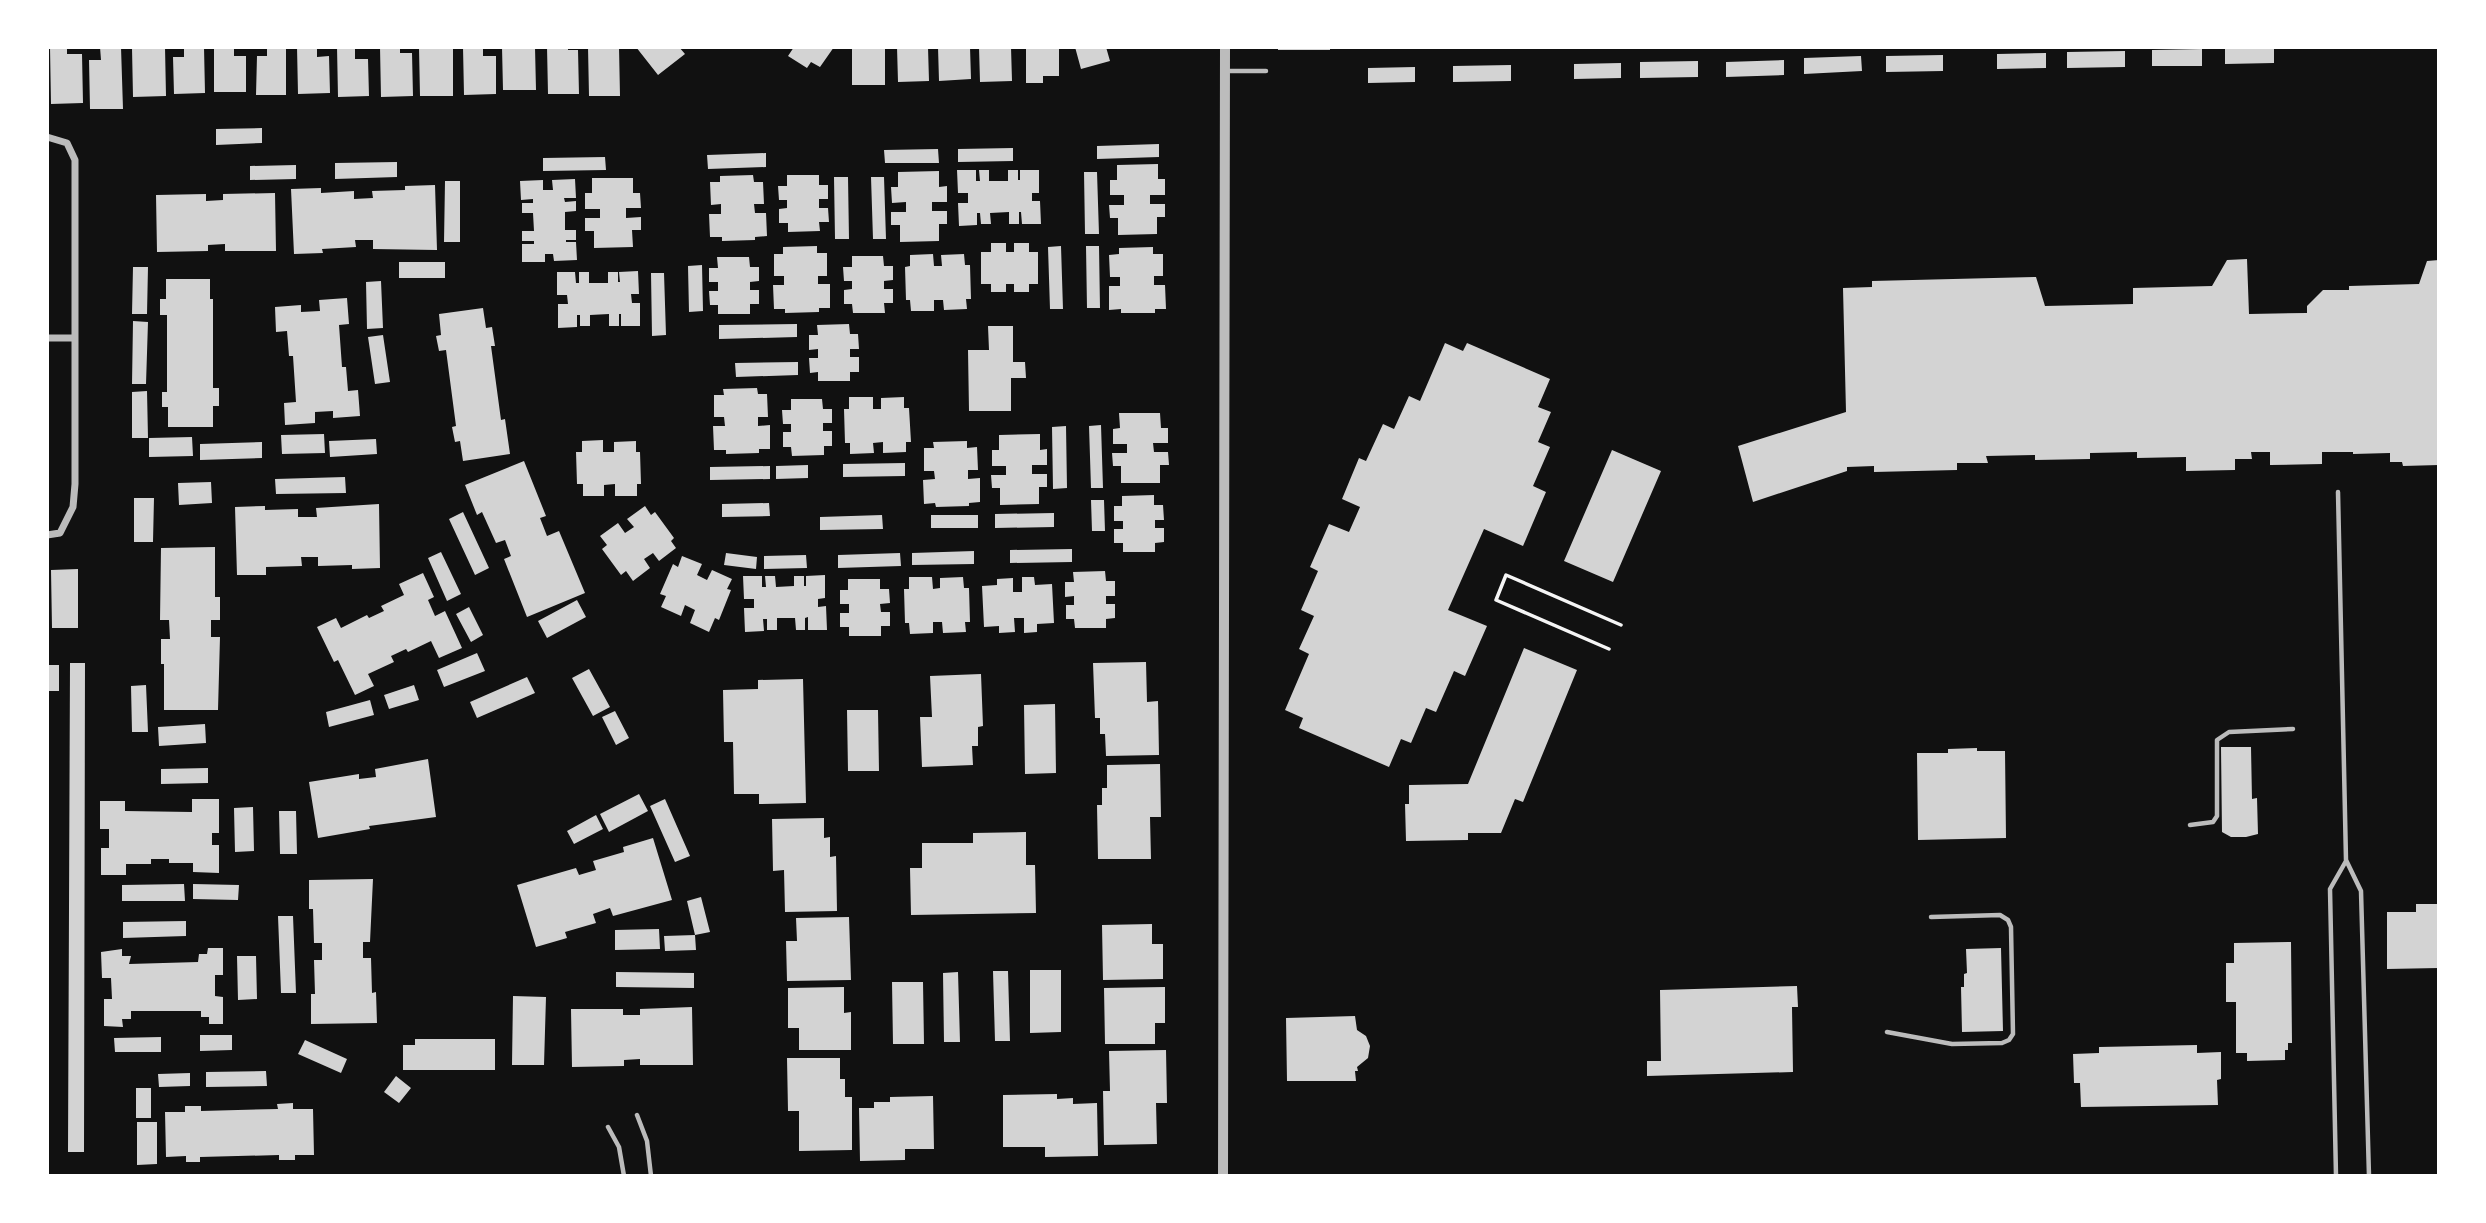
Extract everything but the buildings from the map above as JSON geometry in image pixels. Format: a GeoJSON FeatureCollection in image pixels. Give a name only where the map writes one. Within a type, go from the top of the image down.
{"type":"FeatureCollection","features":[{"type":"Feature","properties":{"kind":"street"},"geometry":{"type":"LineString","coordinates":[[1223,1176],[1225,47]]}},
{"type":"Feature","properties":{"kind":"street"},"geometry":{"type":"LineString","coordinates":[[47,137],[67,143],[75,160],[75,484],[73,507],[60,533],[47,535]]}},
{"type":"Feature","properties":{"kind":"street"},"geometry":{"type":"LineString","coordinates":[[47,338],[73,338]]}},
{"type":"Feature","properties":{"kind":"lane"},"geometry":{"type":"LineString","coordinates":[[1225,71],[1266,71]]}},
{"type":"Feature","properties":{"kind":"lane"},"geometry":{"type":"LineString","coordinates":[[2338,492],[2346,860],[2361,891],[2369,1176]]}},
{"type":"Feature","properties":{"kind":"lane"},"geometry":{"type":"LineString","coordinates":[[2190,825],[2213,821],[2217,816],[2217,740],[2229,732],[2293,729]]}},
{"type":"Feature","properties":{"kind":"lane"},"geometry":{"type":"LineString","coordinates":[[2336,1176],[2330,889],[2346,860]]}},
{"type":"Feature","properties":{"kind":"lane"},"geometry":{"type":"LineString","coordinates":[[1887,1032],[1952,1044],[2002,1043],[2009,1040],[2013,1034],[2011,927],[2008,920],[2000,915],[1931,917]]}},
{"type":"Feature","properties":{"kind":"lane"},"geometry":{"type":"LineString","coordinates":[[638,1115],[649,1150],[651,1176]]}},
{"type":"Feature","properties":{"kind":"lane"},"geometry":{"type":"LineString","coordinates":[[608,1127],[619,1147],[624,1176]]}},
{"type":"Feature","properties":{"kind":"path"},"geometry":{"type":"LineString","coordinates":[[1609,649],[1496,600],[1506,575],[1621,625]]}}]}
